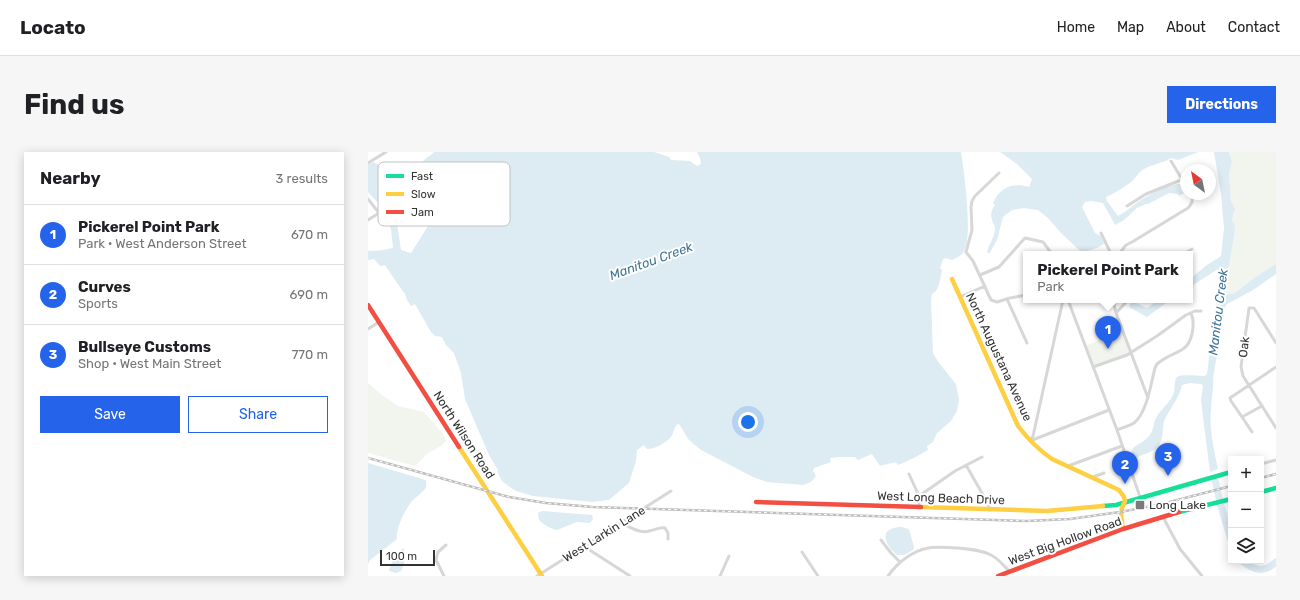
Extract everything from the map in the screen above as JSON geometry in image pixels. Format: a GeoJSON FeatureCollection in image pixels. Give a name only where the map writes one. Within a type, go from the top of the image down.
{"type":"FeatureCollection","features":[{"type":"Feature","properties":{"kind":"street"},"geometry":{"type":"LineString","coordinates":[[368,163],[386,152]]}},
{"type":"Feature","properties":{"kind":"street"},"geometry":{"type":"LineString","coordinates":[[1171,161],[1180,173]]}},
{"type":"Feature","properties":{"kind":"street"},"geometry":{"type":"LineString","coordinates":[[999,173],[975,196],[971,204],[972,230],[966,252],[973,261],[993,302],[1000,302],[1023,296]]}},
{"type":"Feature","properties":{"kind":"street"},"geometry":{"type":"LineString","coordinates":[[1127,206],[1146,194],[1180,181]]}},
{"type":"Feature","properties":{"kind":"street"},"geometry":{"type":"LineString","coordinates":[[368,199],[378,212]]}},
{"type":"Feature","properties":{"kind":"street"},"geometry":{"type":"LineString","coordinates":[[1121,251],[1126,245],[1188,208],[1192,204],[1192,200]]}},
{"type":"Feature","properties":{"kind":"street"},"geometry":{"type":"LineString","coordinates":[[368,220],[378,214]]}},
{"type":"Feature","properties":{"kind":"street"},"geometry":{"type":"LineString","coordinates":[[1101,233],[1110,251]]}},
{"type":"Feature","properties":{"kind":"street"},"geometry":{"type":"LineString","coordinates":[[980,275],[1000,267],[1025,238],[1043,242],[1050,251]]}},
{"type":"Feature","properties":{"kind":"street","name":"North Augustana Avenue"},"geometry":{"type":"LineString","coordinates":[[952,279],[1018,426],[1030,441],[1042,452],[1052,459],[1119,490],[1125,501]]}},
{"type":"Feature","properties":{"kind":"street"},"geometry":{"type":"LineString","coordinates":[[960,296],[985,286]]}},
{"type":"Feature","properties":{"kind":"street"},"geometry":{"type":"LineString","coordinates":[[1007,299],[1027,343]]}},
{"type":"Feature","properties":{"kind":"street"},"geometry":{"type":"LineString","coordinates":[[1030,441],[1033,436],[1062,303]]}},
{"type":"Feature","properties":{"kind":"street"},"geometry":{"type":"LineString","coordinates":[[1069,303],[1117,430],[1140,497]]}},
{"type":"Feature","properties":{"kind":"street"},"geometry":{"type":"LineString","coordinates":[[1114,303],[1116,313],[1148,398]]}},
{"type":"Feature","properties":{"kind":"street"},"geometry":{"type":"LineString","coordinates":[[1116,313],[1125,303]]}},
{"type":"Feature","properties":{"kind":"street","name":"North Wilson Road"},"geometry":{"type":"LineString","coordinates":[[368,305],[540,575]]}},
{"type":"Feature","properties":{"kind":"street","name":"Oak"},"geometry":{"type":"LineString","coordinates":[[1276,343],[1254,308],[1250,308],[1248,311],[1241,367],[1243,376],[1276,428]]}},
{"type":"Feature","properties":{"kind":"street"},"geometry":{"type":"LineString","coordinates":[[1093,367],[1131,352],[1157,336],[1182,317],[1196,311],[1202,311]]}},
{"type":"Feature","properties":{"kind":"street"},"geometry":{"type":"LineString","coordinates":[[1117,430],[1133,423],[1136,420],[1148,398],[1157,364],[1187,347],[1190,342],[1194,321],[1193,316],[1190,313]]}},
{"type":"Feature","properties":{"kind":"street"},"geometry":{"type":"LineString","coordinates":[[368,329],[379,322]]}},
{"type":"Feature","properties":{"kind":"street"},"geometry":{"type":"LineString","coordinates":[[1252,432],[1230,398],[1276,368]]}},
{"type":"Feature","properties":{"kind":"street"},"geometry":{"type":"LineString","coordinates":[[1242,417],[1262,406]]}},
{"type":"Feature","properties":{"kind":"street"},"geometry":{"type":"LineString","coordinates":[[1030,441],[1109,410]]}},
{"type":"Feature","properties":{"kind":"street"},"geometry":{"type":"LineString","coordinates":[[1068,466],[1122,446]]}},
{"type":"Feature","properties":{"kind":"street"},"geometry":{"type":"LineString","coordinates":[[919,496],[966,465],[982,457]]}},
{"type":"Feature","properties":{"kind":"street"},"geometry":{"type":"LineString","coordinates":[[1264,463],[1276,460]]}},
{"type":"Feature","properties":{"kind":"street"},"geometry":{"type":"LineString","coordinates":[[966,465],[990,510]]}},
{"type":"Feature","properties":{"kind":"street","name":"West Long Beach Drive"},"geometry":{"type":"LineString","coordinates":[[756,502],[1052,511],[1116,505],[1125,501],[1228,473]]}},
{"type":"Feature","properties":{"kind":"street"},"geometry":{"type":"LineString","coordinates":[[909,474],[919,496],[920,508]]}},
{"type":"Feature","properties":{"kind":"street"},"geometry":{"type":"LineString","coordinates":[[1093,477],[1104,474]]}},
{"type":"Feature","properties":{"kind":"street"},"geometry":{"type":"LineString","coordinates":[[1264,491],[1276,488]]}},
{"type":"Feature","properties":{"kind":"street","name":"West Larkin Lane"},"geometry":{"type":"LineString","coordinates":[[540,575],[671,491]]}},
{"type":"Feature","properties":{"kind":"street","name":"West Big Hollow Road"},"geometry":{"type":"LineString","coordinates":[[998,576],[1122,529],[1228,500]]}},
{"type":"Feature","properties":{"kind":"street"},"geometry":{"type":"LineString","coordinates":[[1122,529],[1120,510],[1125,501]]}},
{"type":"Feature","properties":{"kind":"street"},"geometry":{"type":"LineString","coordinates":[[1163,517],[1180,549],[1202,576]]}},
{"type":"Feature","properties":{"kind":"street"},"geometry":{"type":"LineString","coordinates":[[622,523],[643,532],[665,528],[668,533],[668,539]]}},
{"type":"Feature","properties":{"kind":"street"},"geometry":{"type":"LineString","coordinates":[[881,540],[900,562]]}},
{"type":"Feature","properties":{"kind":"street"},"geometry":{"type":"LineString","coordinates":[[444,576],[436,560],[438,552],[446,545]]}},
{"type":"Feature","properties":{"kind":"street"},"geometry":{"type":"LineString","coordinates":[[585,547],[630,576]]}},
{"type":"Feature","properties":{"kind":"street"},"geometry":{"type":"LineString","coordinates":[[888,576],[900,562],[920,550],[935,547],[976,550],[997,559],[1010,572]]}},
{"type":"Feature","properties":{"kind":"street"},"geometry":{"type":"LineString","coordinates":[[802,552],[818,576]]}},
{"type":"Feature","properties":{"kind":"street"},"geometry":{"type":"LineString","coordinates":[[720,576],[729,556]]}},
{"type":"Feature","properties":{"kind":"shaded area"},"geometry":{"type":"Polygon","coordinates":[[[1229,152],[1276,152],[1276,264],[1254,278],[1235,293],[1228,294],[1226,293],[1225,288],[1235,225],[1232,221],[1233,204],[1231,202],[1229,174],[1232,162],[1229,152]]]}},
{"type":"Feature","properties":{"kind":"shaded area"},"geometry":{"type":"Polygon","coordinates":[[[1123,331],[1131,352],[1093,367],[1085,346],[1123,331]]]}},
{"type":"Feature","properties":{"kind":"shaded area"},"geometry":{"type":"Polygon","coordinates":[[[368,383],[398,406],[424,412],[444,435],[446,441],[441,446],[428,453],[415,466],[368,453],[368,383]]]}},
{"type":"Feature","properties":{"kind":"water"},"geometry":{"type":"Polygon","coordinates":[[[434,152],[654,152],[669,157],[671,160],[690,161],[697,166],[701,164],[697,152],[961,152],[968,218],[967,243],[963,253],[959,257],[952,260],[946,258],[943,259],[940,268],[942,270],[939,284],[937,290],[932,294],[931,301],[933,353],[956,384],[959,400],[957,411],[951,421],[937,433],[933,442],[927,446],[928,450],[914,458],[898,465],[896,462],[880,466],[872,454],[858,460],[855,457],[830,458],[831,462],[814,468],[813,471],[816,476],[811,482],[803,485],[767,482],[753,477],[701,450],[689,440],[678,424],[668,440],[662,444],[647,449],[644,445],[637,450],[636,461],[629,483],[609,500],[592,502],[533,496],[516,491],[502,481],[497,471],[498,470],[489,455],[465,399],[461,373],[454,353],[446,345],[442,337],[435,336],[431,332],[415,304],[411,306],[405,294],[385,265],[380,266],[374,259],[368,260],[368,251],[393,248],[390,226],[397,226],[401,250],[411,253],[428,226],[510,226],[510,162],[422,162],[434,152]]]}},
{"type":"Feature","properties":{"kind":"water"},"geometry":{"type":"Polygon","coordinates":[[[1000,152],[1198,152],[1178,160],[1171,158],[1147,167],[1142,170],[1131,182],[1106,197],[1107,201],[1118,216],[1155,192],[1166,187],[1180,184],[1180,195],[1169,193],[1137,208],[1124,220],[1115,225],[1103,203],[1091,201],[1085,202],[1082,207],[1095,233],[1101,236],[1104,244],[1097,248],[1086,251],[1079,250],[1048,218],[1038,210],[1024,208],[1012,210],[1003,217],[997,240],[989,254],[987,252],[995,231],[991,215],[995,205],[993,203],[999,193],[1003,190],[1008,187],[1018,185],[1029,187],[1032,179],[1017,164],[1000,152]]]}},
{"type":"Feature","properties":{"kind":"water","name":"Long Lake"},"geometry":{"type":"Polygon","coordinates":[[[1214,152],[1229,152],[1232,162],[1229,174],[1231,202],[1235,210],[1232,221],[1235,225],[1225,288],[1226,293],[1235,293],[1254,278],[1276,264],[1276,274],[1253,290],[1227,304],[1225,307],[1213,378],[1211,402],[1212,440],[1218,469],[1210,472],[1201,401],[1203,386],[1201,384],[1190,383],[1182,385],[1177,399],[1164,421],[1162,439],[1159,445],[1155,449],[1137,457],[1131,454],[1133,448],[1151,434],[1157,416],[1173,396],[1175,380],[1177,377],[1186,375],[1205,376],[1207,374],[1220,272],[1218,269],[1193,285],[1193,277],[1221,256],[1224,228],[1221,194],[1214,152]]]}},
{"type":"Feature","properties":{"kind":"water"},"geometry":{"type":"Polygon","coordinates":[[[373,162],[378,164],[378,203],[368,192],[368,165],[373,162]]]}},
{"type":"Feature","properties":{"kind":"water"},"geometry":{"type":"Polygon","coordinates":[[[1136,303],[1147,308],[1154,303],[1166,303],[1147,317],[1129,307],[1130,304],[1136,303]]]}},
{"type":"Feature","properties":{"kind":"water"},"geometry":{"type":"Polygon","coordinates":[[[368,463],[426,480],[426,487],[410,503],[404,513],[399,525],[397,539],[370,560],[368,564],[368,463]]]}},
{"type":"Feature","properties":{"kind":"water"},"geometry":{"type":"Polygon","coordinates":[[[542,511],[592,515],[593,519],[590,523],[577,522],[557,530],[543,524],[539,520],[538,513],[542,511]]]}},
{"type":"Feature","properties":{"kind":"water"},"geometry":{"type":"Polygon","coordinates":[[[901,527],[909,529],[914,547],[913,550],[904,555],[897,555],[889,547],[886,534],[893,528],[901,527]]]}},
{"type":"Feature","properties":{"kind":"water"},"geometry":{"type":"Polygon","coordinates":[[[403,548],[404,564],[401,571],[396,573],[389,571],[391,564],[403,548]]]}},
{"type":"Feature","properties":{"kind":"waterway","name":"Manitou Creek"},"geometry":{"type":"LineString","coordinates":[[1215,480],[1228,530]]}},
{"type":"Feature","properties":{"kind":"waterway","name":"Manitou Creek"},"geometry":{"type":"LineString","coordinates":[[1246,564],[1255,569],[1263,569],[1272,566],[1276,562]]}},
{"type":"Feature","properties":{"kind":"railway"},"geometry":{"type":"LineString","coordinates":[[368,458],[509,497],[546,503],[593,507],[1027,521],[1070,519],[1120,512],[1162,504],[1228,487]]}},
{"type":"Feature","properties":{"kind":"railway"},"geometry":{"type":"LineString","coordinates":[[1264,477],[1276,474]]}},
{"type":"Feature","properties":{"kind":"traffic: fast"},"geometry":{"type":"LineString","coordinates":[[1103,506],[1116,505],[1228,473]]}},
{"type":"Feature","properties":{"kind":"traffic: fast"},"geometry":{"type":"LineString","coordinates":[[1264,491],[1276,488]]}},
{"type":"Feature","properties":{"kind":"traffic: fast"},"geometry":{"type":"LineString","coordinates":[[1179,512],[1228,500]]}},
{"type":"Feature","properties":{"kind":"traffic: slow"},"geometry":{"type":"LineString","coordinates":[[952,279],[1018,426],[1034,444],[1052,459],[1119,490],[1125,501],[1121,515],[1123,529]]}},
{"type":"Feature","properties":{"kind":"traffic: slow"},"geometry":{"type":"LineString","coordinates":[[459,447],[542,576]]}},
{"type":"Feature","properties":{"kind":"traffic: slow"},"geometry":{"type":"LineString","coordinates":[[921,507],[1047,511],[1103,506]]}},
{"type":"Feature","properties":{"kind":"traffic: jam"},"geometry":{"type":"LineString","coordinates":[[368,305],[459,447]]}},
{"type":"Feature","properties":{"kind":"traffic: jam"},"geometry":{"type":"LineString","coordinates":[[756,502],[921,507]]}},
{"type":"Feature","properties":{"kind":"traffic: jam"},"geometry":{"type":"LineString","coordinates":[[998,576],[1123,529],[1179,512]]}},
{"type":"Feature","properties":{"kind":"place","name":"Pickerel Point Park"},"geometry":{"type":"Point","coordinates":[1108,349]}},
{"type":"Feature","properties":{"kind":"place","name":"Bullseye Customs"},"geometry":{"type":"Point","coordinates":[1168,476]}},
{"type":"Feature","properties":{"kind":"place","name":"Curves"},"geometry":{"type":"Point","coordinates":[1125,484]}},
{"type":"Feature","properties":{"kind":"place","name":"Long Lake"},"geometry":{"type":"Point","coordinates":[1140,505]}}]}
